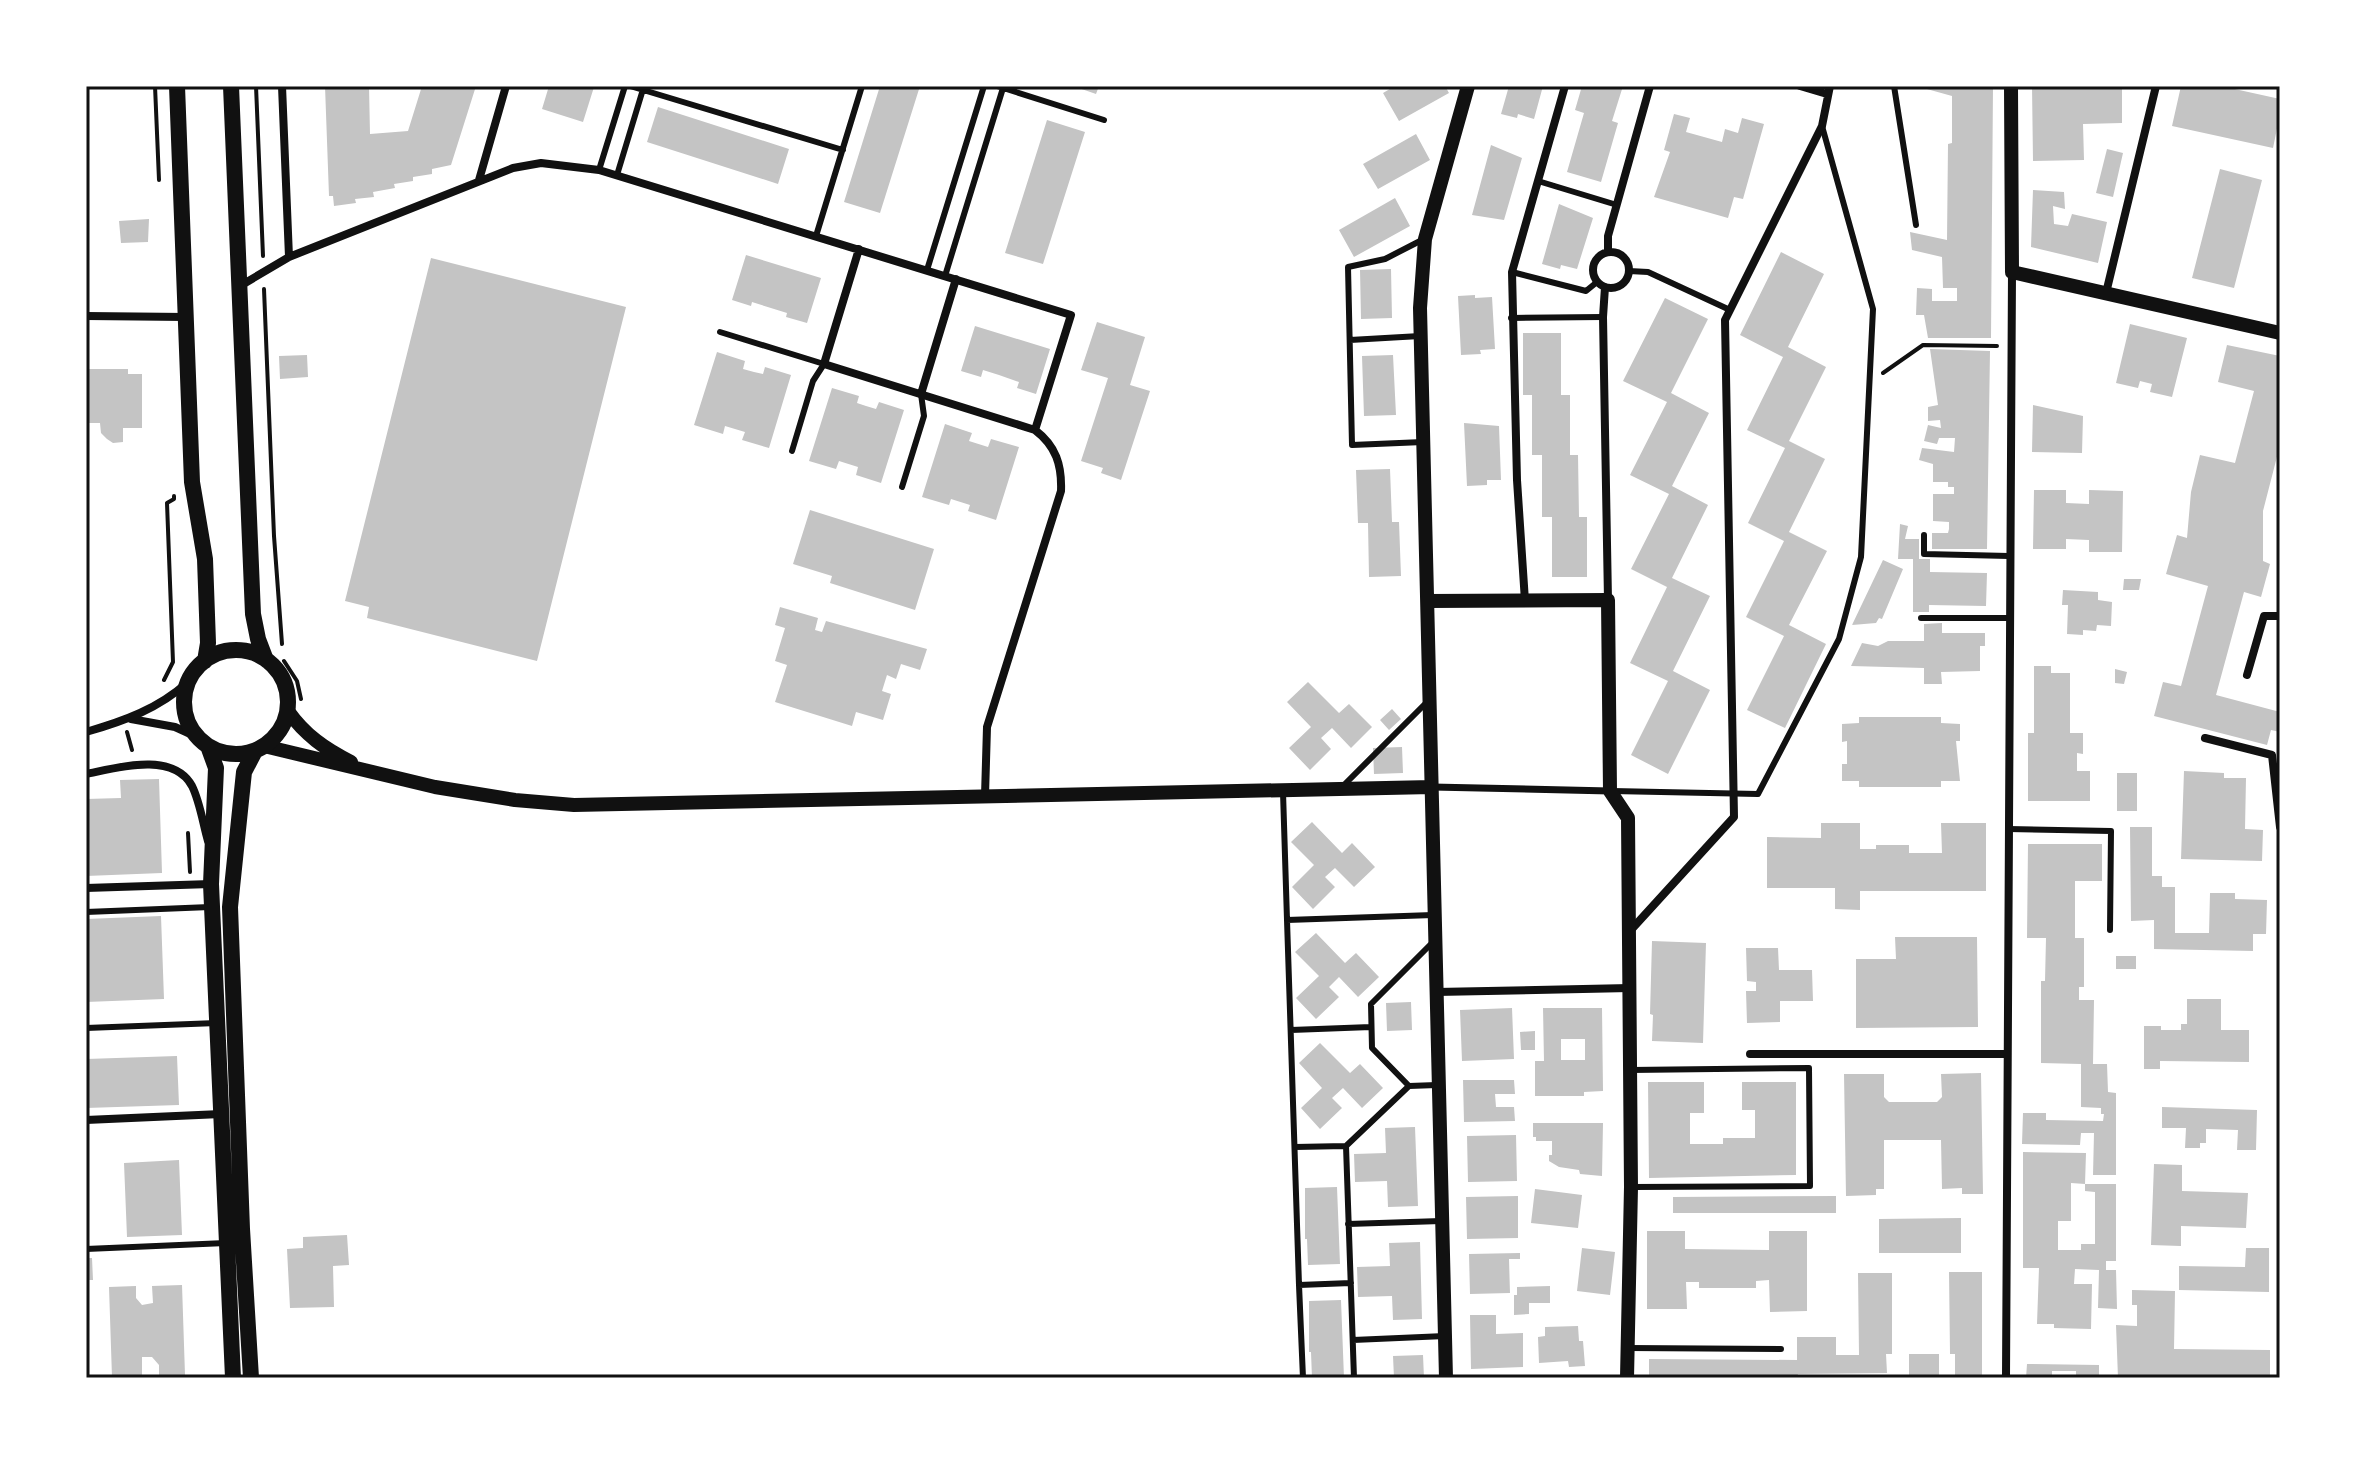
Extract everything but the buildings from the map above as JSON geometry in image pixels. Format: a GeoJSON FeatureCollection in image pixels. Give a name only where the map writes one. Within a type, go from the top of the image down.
{"type":"FeatureCollection","features":[{"type":"Feature","properties":{"kind":"main road"},"geometry":{"type":"LineString","coordinates":[[177,86],[192,482],[205,559],[208,643],[205,661]]}},
{"type":"Feature","properties":{"kind":"main road"},"geometry":{"type":"LineString","coordinates":[[231,86],[253,614],[266,660],[282,677],[292,718],[260,748],[244,772],[230,907],[251,1378]]}},
{"type":"Feature","properties":{"kind":"main road"},"geometry":{"type":"LineString","coordinates":[[233,1378],[211,884],[216,768],[191,727],[184,705],[188,682],[205,661],[216,654],[242,650],[266,660]]}},
{"type":"Feature","properties":{"kind":"main road"},"geometry":{"type":"LineString","coordinates":[[202,741],[231,754],[260,748]]}},
{"type":"Feature","properties":{"kind":"street"},"geometry":{"type":"LineString","coordinates":[[282,86],[289,257]]}},
{"type":"Feature","properties":{"kind":"street"},"geometry":{"type":"LineString","coordinates":[[479,180],[506,86]]}},
{"type":"Feature","properties":{"kind":"street"},"geometry":{"type":"LineString","coordinates":[[1446,1378],[1420,308],[1425,239],[1468,86]]}},
{"type":"Feature","properties":{"kind":"street"},"geometry":{"type":"LineString","coordinates":[[1525,601],[1511,318],[1512,272],[1565,86]]}},
{"type":"Feature","properties":{"kind":"street"},"geometry":{"type":"LineString","coordinates":[[1608,252],[1608,236],[1650,86]]}},
{"type":"Feature","properties":{"kind":"street"},"geometry":{"type":"LineString","coordinates":[[1630,931],[1734,817],[1725,320],[1822,126],[1829,90],[1800,86]]}},
{"type":"Feature","properties":{"kind":"street"},"geometry":{"type":"LineString","coordinates":[[2006,1378],[2011,86]]}},
{"type":"Feature","properties":{"kind":"street"},"geometry":{"type":"LineString","coordinates":[[2106,293],[2156,86]]}},
{"type":"Feature","properties":{"kind":"street"},"geometry":{"type":"LineString","coordinates":[[240,286],[289,257],[513,168],[541,163],[599,170],[1071,315],[1035,430]]}},
{"type":"Feature","properties":{"kind":"street"},"geometry":{"type":"LineString","coordinates":[[859,249],[824,364],[1035,430],[1046,438],[1062,470],[1061,491],[987,727],[985,796]]}},
{"type":"Feature","properties":{"kind":"street"},"geometry":{"type":"LineString","coordinates":[[1601,284],[1615,288],[1623,284],[1629,271],[1625,258],[1617,252],[1599,256],[1593,273],[1601,284],[1603,317],[1610,791],[1628,818],[1631,1187],[1627,1378]]}},
{"type":"Feature","properties":{"kind":"street"},"geometry":{"type":"LineString","coordinates":[[2012,272],[2280,333]]}},
{"type":"Feature","properties":{"kind":"street"},"geometry":{"type":"LineString","coordinates":[[921,394],[956,279]]}},
{"type":"Feature","properties":{"kind":"street"},"geometry":{"type":"LineString","coordinates":[[86,316],[186,317]]}},
{"type":"Feature","properties":{"kind":"street"},"geometry":{"type":"LineString","coordinates":[[1428,601],[1608,600]]}},
{"type":"Feature","properties":{"kind":"street"},"geometry":{"type":"LineString","coordinates":[[2247,675],[2264,616],[2280,616]]}},
{"type":"Feature","properties":{"kind":"street"},"geometry":{"type":"LineString","coordinates":[[86,732],[130,719],[171,697],[188,682]]}},
{"type":"Feature","properties":{"kind":"street"},"geometry":{"type":"LineString","coordinates":[[292,718],[318,743],[373,773]]}},
{"type":"Feature","properties":{"kind":"street"},"geometry":{"type":"LineString","coordinates":[[130,719],[175,727],[202,741]]}},
{"type":"Feature","properties":{"kind":"street"},"geometry":{"type":"LineString","coordinates":[[2205,738],[2272,755],[2280,827]]}},
{"type":"Feature","properties":{"kind":"street"},"geometry":{"type":"LineString","coordinates":[[260,748],[435,787],[515,800],[574,805],[1432,787],[1610,791]]}},
{"type":"Feature","properties":{"kind":"street"},"geometry":{"type":"LineString","coordinates":[[86,774],[143,763],[174,769],[191,784],[213,855]]}},
{"type":"Feature","properties":{"kind":"street"},"geometry":{"type":"LineString","coordinates":[[86,888],[211,884]]}},
{"type":"Feature","properties":{"kind":"street"},"geometry":{"type":"LineString","coordinates":[[1435,992],[1630,988]]}},
{"type":"Feature","properties":{"kind":"street"},"geometry":{"type":"LineString","coordinates":[[1750,1054],[2006,1054]]}},
{"type":"Feature","properties":{"kind":"street"},"geometry":{"type":"LineString","coordinates":[[86,1120],[222,1114]]}},
{"type":"Feature","properties":{"kind":"lane"},"geometry":{"type":"LineString","coordinates":[[599,170],[627,86],[643,88],[843,150]]}},
{"type":"Feature","properties":{"kind":"lane"},"geometry":{"type":"LineString","coordinates":[[816,236],[862,86]]}},
{"type":"Feature","properties":{"kind":"lane"},"geometry":{"type":"LineString","coordinates":[[927,270],[984,86]]}},
{"type":"Feature","properties":{"kind":"lane"},"geometry":{"type":"LineString","coordinates":[[1894,86],[1916,225]]}},
{"type":"Feature","properties":{"kind":"lane"},"geometry":{"type":"LineString","coordinates":[[945,276],[1000,87],[1104,120]]}},
{"type":"Feature","properties":{"kind":"lane"},"geometry":{"type":"LineString","coordinates":[[617,175],[643,88]]}},
{"type":"Feature","properties":{"kind":"lane"},"geometry":{"type":"LineString","coordinates":[[1610,791],[1758,794],[1839,639],[1861,557],[1873,309],[1822,126]]}},
{"type":"Feature","properties":{"kind":"lane"},"geometry":{"type":"LineString","coordinates":[[1538,181],[1617,205]]}},
{"type":"Feature","properties":{"kind":"lane"},"geometry":{"type":"LineString","coordinates":[[1423,442],[1352,445],[1348,267],[1385,259],[1425,239]]}},
{"type":"Feature","properties":{"kind":"lane"},"geometry":{"type":"LineString","coordinates":[[1629,271],[1648,272],[1730,310]]}},
{"type":"Feature","properties":{"kind":"lane"},"geometry":{"type":"LineString","coordinates":[[1512,272],[1586,291],[1601,284]]}},
{"type":"Feature","properties":{"kind":"lane"},"geometry":{"type":"LineString","coordinates":[[1511,318],[1603,317]]}},
{"type":"Feature","properties":{"kind":"lane"},"geometry":{"type":"LineString","coordinates":[[720,332],[824,364],[813,381],[792,451]]}},
{"type":"Feature","properties":{"kind":"lane"},"geometry":{"type":"LineString","coordinates":[[1350,340],[1420,336]]}},
{"type":"Feature","properties":{"kind":"lane"},"geometry":{"type":"LineString","coordinates":[[902,487],[924,416],[921,394]]}},
{"type":"Feature","properties":{"kind":"lane"},"geometry":{"type":"LineString","coordinates":[[1924,535],[1924,554],[2009,556]]}},
{"type":"Feature","properties":{"kind":"lane"},"geometry":{"type":"LineString","coordinates":[[1921,618],[2009,618]]}},
{"type":"Feature","properties":{"kind":"lane"},"geometry":{"type":"LineString","coordinates":[[1339,789],[1430,699]]}},
{"type":"Feature","properties":{"kind":"lane"},"geometry":{"type":"LineString","coordinates":[[1283,790],[1303,1378]]}},
{"type":"Feature","properties":{"kind":"lane"},"geometry":{"type":"LineString","coordinates":[[2008,829],[2111,831],[2110,930]]}},
{"type":"Feature","properties":{"kind":"lane"},"geometry":{"type":"LineString","coordinates":[[86,912],[213,907]]}},
{"type":"Feature","properties":{"kind":"lane"},"geometry":{"type":"LineString","coordinates":[[1287,920],[1433,915]]}},
{"type":"Feature","properties":{"kind":"lane"},"geometry":{"type":"LineString","coordinates":[[1409,1086],[1372,1048],[1371,1004],[1434,941]]}},
{"type":"Feature","properties":{"kind":"lane"},"geometry":{"type":"LineString","coordinates":[[86,1028],[217,1023]]}},
{"type":"Feature","properties":{"kind":"lane"},"geometry":{"type":"LineString","coordinates":[[1291,1030],[1371,1027]]}},
{"type":"Feature","properties":{"kind":"lane"},"geometry":{"type":"LineString","coordinates":[[1630,1070],[1809,1068],[1810,1186],[1631,1187]]}},
{"type":"Feature","properties":{"kind":"lane"},"geometry":{"type":"LineString","coordinates":[[1295,1147],[1346,1146],[1409,1086],[1437,1085]]}},
{"type":"Feature","properties":{"kind":"lane"},"geometry":{"type":"LineString","coordinates":[[1346,1146],[1354,1378]]}},
{"type":"Feature","properties":{"kind":"lane"},"geometry":{"type":"LineString","coordinates":[[1348,1224],[1441,1221]]}},
{"type":"Feature","properties":{"kind":"lane"},"geometry":{"type":"LineString","coordinates":[[86,1249],[227,1243]]}},
{"type":"Feature","properties":{"kind":"lane"},"geometry":{"type":"LineString","coordinates":[[1299,1285],[1351,1283]]}},
{"type":"Feature","properties":{"kind":"lane"},"geometry":{"type":"LineString","coordinates":[[1353,1340],[1445,1336]]}},
{"type":"Feature","properties":{"kind":"lane"},"geometry":{"type":"LineString","coordinates":[[1628,1348],[1781,1349]]}},
{"type":"Feature","properties":{"kind":"path"},"geometry":{"type":"LineString","coordinates":[[256,86],[274,536],[284,661],[293,671],[301,693],[302,708],[292,718]]}},
{"type":"Feature","properties":{"kind":"path"},"geometry":{"type":"LineString","coordinates":[[1869,383],[1923,345],[2011,347]]}},
{"type":"Feature","properties":{"kind":"path"},"geometry":{"type":"LineString","coordinates":[[164,681],[173,662],[168,530]]}}]}
